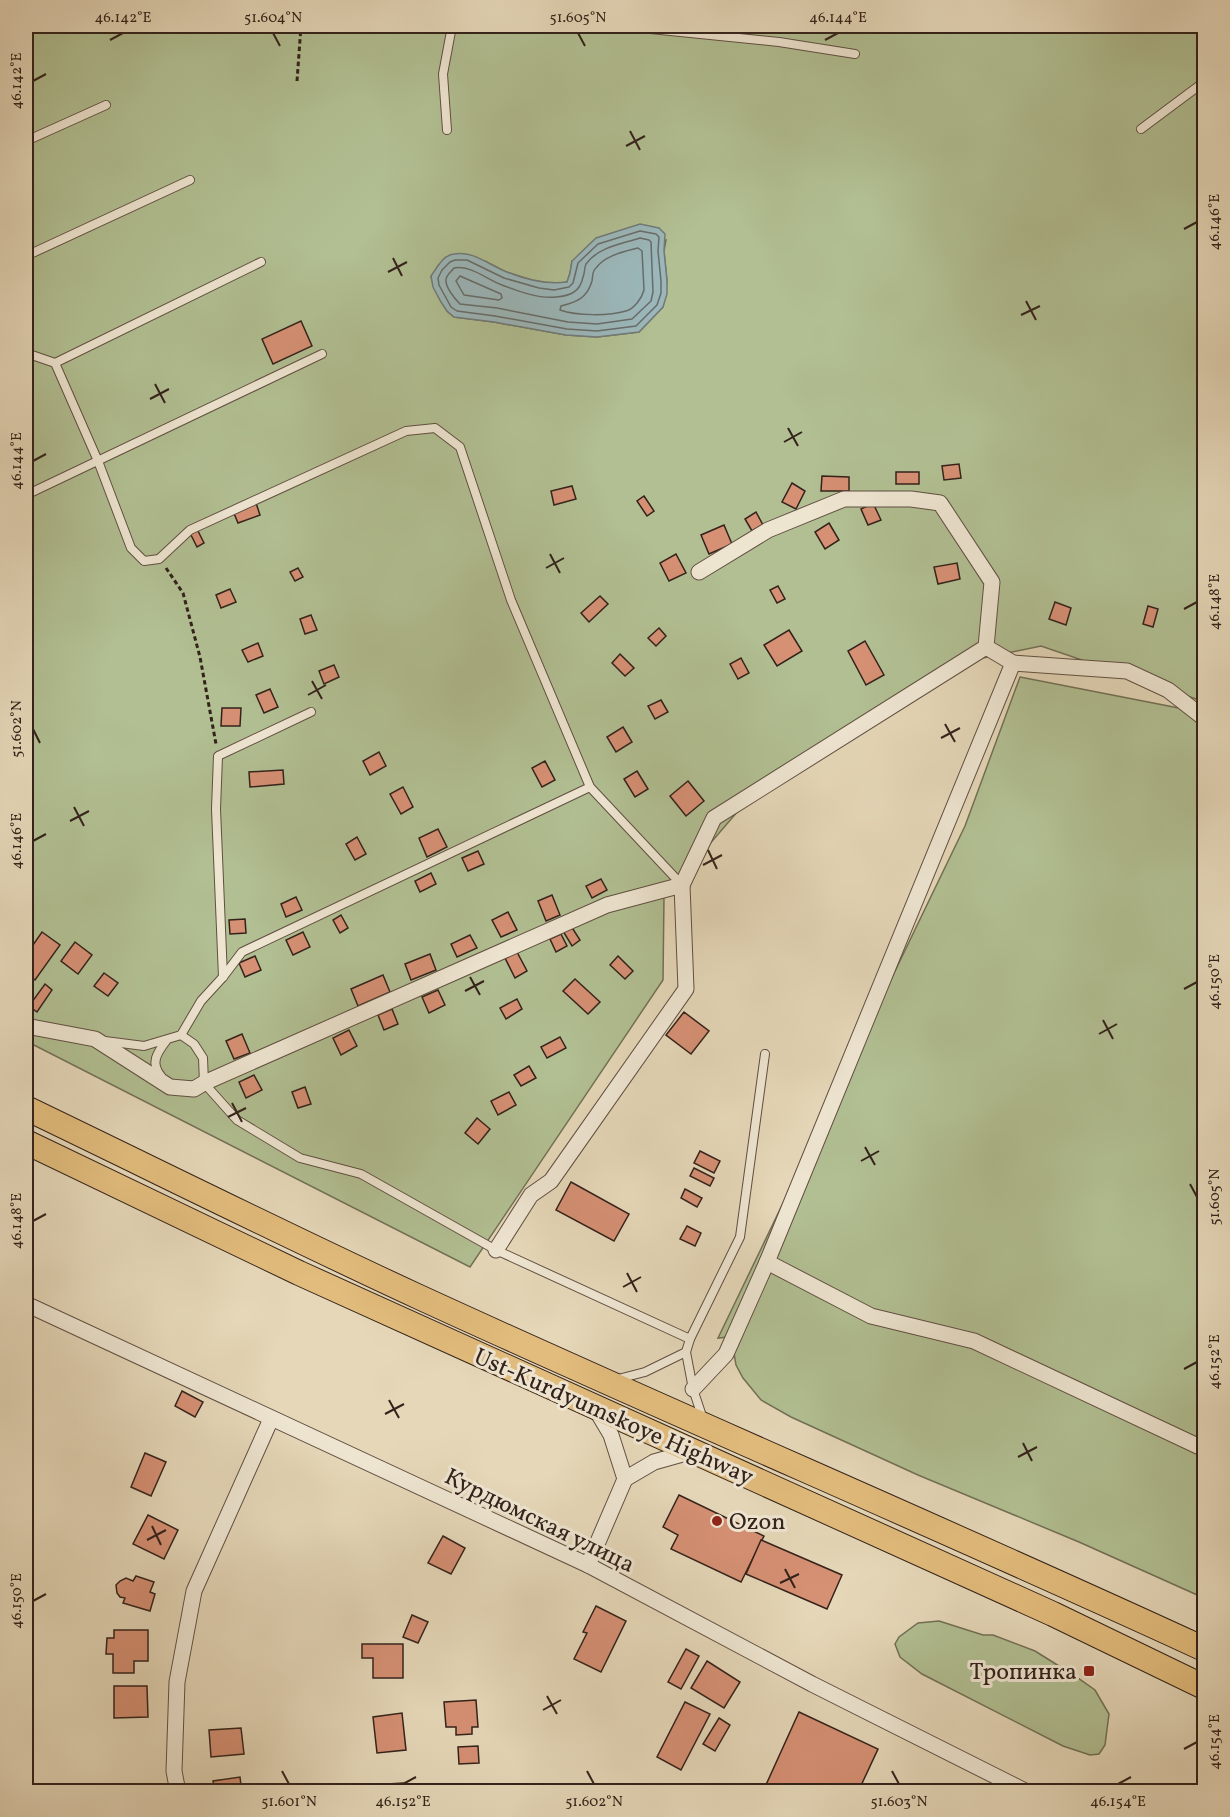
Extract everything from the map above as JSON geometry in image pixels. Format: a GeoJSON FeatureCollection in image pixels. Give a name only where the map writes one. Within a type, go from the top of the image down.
{"type":"FeatureCollection","features":[{"type":"Feature","properties":{"kind":"main road","name":"Ust-Kurdyumskoye Highway"},"geometry":{"type":"LineString","coordinates":[[26,1108],[420,1297],[1204,1649]]}},
{"type":"Feature","properties":{"kind":"main road","name":"Ust-Kurdyumskoye Highway"},"geometry":{"type":"LineString","coordinates":[[26,1142],[299,1273],[1053,1614],[1204,1687]]}},
{"type":"Feature","properties":{"kind":"street"},"geometry":{"type":"LineString","coordinates":[[699,572],[768,530],[844,499],[911,499],[940,503],[992,582],[986,647]]}},
{"type":"Feature","properties":{"kind":"street"},"geometry":{"type":"LineString","coordinates":[[986,647],[1013,663],[1127,671],[1168,690],[1204,718]]}},
{"type":"Feature","properties":{"kind":"street"},"geometry":{"type":"LineString","coordinates":[[496,1250],[531,1195],[551,1181],[686,989],[682,885],[714,818],[986,647]]}},
{"type":"Feature","properties":{"kind":"street"},"geometry":{"type":"LineString","coordinates":[[693,1389],[726,1354],[767,1262],[1013,663]]}},
{"type":"Feature","properties":{"kind":"street"},"geometry":{"type":"LineString","coordinates":[[26,1026],[95,1039],[170,1087],[194,1089],[606,905],[682,885]]}},
{"type":"Feature","properties":{"kind":"street"},"geometry":{"type":"LineString","coordinates":[[767,1262],[871,1316],[974,1341],[1204,1449]]}},
{"type":"Feature","properties":{"kind":"street","name":"Курдюмская улица"},"geometry":{"type":"LineString","coordinates":[[26,1305],[588,1565],[812,1684],[1026,1791]]}},
{"type":"Feature","properties":{"kind":"street"},"geometry":{"type":"LineString","coordinates":[[593,1406],[611,1435],[625,1479]]}},
{"type":"Feature","properties":{"kind":"street"},"geometry":{"type":"LineString","coordinates":[[178,1791],[174,1771],[177,1682],[194,1591],[271,1419]]}},
{"type":"Feature","properties":{"kind":"street"},"geometry":{"type":"LineString","coordinates":[[588,1565],[625,1479],[654,1462],[694,1451]]}},
{"type":"Feature","properties":{"kind":"lane"},"geometry":{"type":"LineString","coordinates":[[447,129],[443,74],[452,26]]}},
{"type":"Feature","properties":{"kind":"lane"},"geometry":{"type":"LineString","coordinates":[[621,26],[779,42],[855,54]]}},
{"type":"Feature","properties":{"kind":"lane"},"geometry":{"type":"LineString","coordinates":[[1141,129],[1204,82]]}},
{"type":"Feature","properties":{"kind":"lane"},"geometry":{"type":"LineString","coordinates":[[26,141],[106,105]]}},
{"type":"Feature","properties":{"kind":"lane"},"geometry":{"type":"LineString","coordinates":[[26,256],[190,180]]}},
{"type":"Feature","properties":{"kind":"lane"},"geometry":{"type":"LineString","coordinates":[[26,353],[55,363],[261,262]]}},
{"type":"Feature","properties":{"kind":"lane"},"geometry":{"type":"LineString","coordinates":[[26,495],[322,354]]}},
{"type":"Feature","properties":{"kind":"lane"},"geometry":{"type":"LineString","coordinates":[[55,363],[98,460],[132,548],[144,561],[159,559],[190,530],[406,431],[435,428],[460,447],[511,600],[590,787],[682,885]]}},
{"type":"Feature","properties":{"kind":"lane"},"geometry":{"type":"LineString","coordinates":[[223,977],[216,809],[218,756],[311,712]]}},
{"type":"Feature","properties":{"kind":"lane"},"geometry":{"type":"LineString","coordinates":[[95,1039],[144,1046],[182,1035],[201,1001],[242,952],[590,787]]}},
{"type":"Feature","properties":{"kind":"lane"},"geometry":{"type":"LineString","coordinates":[[182,1035],[194,1044],[203,1058],[204,1083],[237,1120],[300,1158],[361,1174],[496,1250],[690,1339]]}},
{"type":"Feature","properties":{"kind":"lane"},"geometry":{"type":"LineString","coordinates":[[166,1041],[156,1055],[157,1071],[170,1087]]}},
{"type":"Feature","properties":{"kind":"lane"},"geometry":{"type":"LineString","coordinates":[[706,1426],[693,1389],[686,1352],[690,1339],[740,1237],[765,1054]]}},
{"type":"Feature","properties":{"kind":"lane"},"geometry":{"type":"LineString","coordinates":[[607,1382],[645,1372],[686,1352]]}},
{"type":"Feature","properties":{"kind":"path"},"geometry":{"type":"LineString","coordinates":[[297,81],[301,26]]}},
{"type":"Feature","properties":{"kind":"path"},"geometry":{"type":"LineString","coordinates":[[159,559],[183,593],[200,657],[218,756]]}},
{"type":"Feature","properties":{"kind":"green space"},"geometry":{"type":"Polygon","coordinates":[[[26,26],[1204,26],[1204,707],[1196,699],[1041,646],[944,666],[769,775],[664,897],[663,980],[470,1267],[26,1041],[26,26]],[[666,240],[572,261],[567,282],[554,284],[541,283],[506,272],[485,261],[446,257],[431,277],[447,311],[454,317],[566,335],[597,337],[639,332],[663,307],[667,281],[664,251],[666,240]]]}},
{"type":"Feature","properties":{"kind":"green space"},"geometry":{"type":"Polygon","coordinates":[[[1020,677],[1194,711],[1204,721],[1204,1598],[1079,1542],[918,1475],[791,1417],[761,1400],[743,1378],[736,1365],[734,1353],[738,1336],[718,1338],[965,826],[1020,677]]]}},
{"type":"Feature","properties":{"kind":"green space"},"geometry":{"type":"Polygon","coordinates":[[[939,1621],[983,1635],[993,1635],[1035,1651],[1095,1690],[1109,1714],[1105,1745],[1099,1754],[1090,1755],[1063,1746],[922,1674],[900,1657],[895,1644],[899,1637],[918,1623],[939,1621]]]}},
{"type":"Feature","properties":{"kind":"water"},"geometry":{"type":"Polygon","coordinates":[[[640,224],[659,228],[665,234],[667,294],[663,307],[639,332],[597,337],[566,335],[454,317],[447,311],[433,287],[431,276],[441,262],[450,255],[461,253],[475,256],[514,275],[544,282],[567,282],[572,261],[596,238],[640,224]]]}},
{"type":"Feature","properties":{"kind":"building"},"geometry":{"type":"Polygon","coordinates":[[[301,321],[312,346],[273,364],[262,339],[301,321]]]}},
{"type":"Feature","properties":{"kind":"building"},"geometry":{"type":"Polygon","coordinates":[[[959,464],[961,478],[944,480],[942,466],[959,464]]]}},
{"type":"Feature","properties":{"kind":"building"},"geometry":{"type":"Polygon","coordinates":[[[896,472],[919,472],[919,484],[896,484],[896,472]]]}},
{"type":"Feature","properties":{"kind":"building"},"geometry":{"type":"Polygon","coordinates":[[[822,476],[849,477],[849,491],[821,491],[822,476]]]}},
{"type":"Feature","properties":{"kind":"building"},"geometry":{"type":"Polygon","coordinates":[[[792,483],[805,491],[796,509],[782,502],[792,483]]]}},
{"type":"Feature","properties":{"kind":"building"},"geometry":{"type":"Polygon","coordinates":[[[572,486],[576,499],[554,505],[551,491],[572,486]]]}},
{"type":"Feature","properties":{"kind":"building"},"geometry":{"type":"Polygon","coordinates":[[[644,496],[654,511],[647,516],[637,501],[644,496]]]}},
{"type":"Feature","properties":{"kind":"building"},"geometry":{"type":"Polygon","coordinates":[[[256,503],[260,515],[238,523],[233,511],[256,503]]]}},
{"type":"Feature","properties":{"kind":"building"},"geometry":{"type":"Polygon","coordinates":[[[873,503],[881,520],[868,525],[861,509],[873,503]]]}},
{"type":"Feature","properties":{"kind":"building"},"geometry":{"type":"Polygon","coordinates":[[[756,512],[763,525],[752,531],[745,519],[756,512]]]}},
{"type":"Feature","properties":{"kind":"building"},"geometry":{"type":"Polygon","coordinates":[[[829,523],[839,540],[825,549],[815,532],[829,523]]]}},
{"type":"Feature","properties":{"kind":"building"},"geometry":{"type":"Polygon","coordinates":[[[724,525],[732,544],[709,554],[701,535],[724,525]]]}},
{"type":"Feature","properties":{"kind":"building"},"geometry":{"type":"Polygon","coordinates":[[[197,529],[204,543],[197,547],[190,533],[197,529]]]}},
{"type":"Feature","properties":{"kind":"building"},"geometry":{"type":"Polygon","coordinates":[[[676,554],[686,573],[669,581],[660,563],[676,554]]]}},
{"type":"Feature","properties":{"kind":"building"},"geometry":{"type":"Polygon","coordinates":[[[957,563],[960,579],[938,584],[934,567],[957,563]]]}},
{"type":"Feature","properties":{"kind":"building"},"geometry":{"type":"Polygon","coordinates":[[[298,568],[303,577],[295,581],[290,572],[298,568]]]}},
{"type":"Feature","properties":{"kind":"building"},"geometry":{"type":"Polygon","coordinates":[[[778,586],[785,599],[777,603],[770,590],[778,586]]]}},
{"type":"Feature","properties":{"kind":"building"},"geometry":{"type":"Polygon","coordinates":[[[230,589],[236,602],[221,608],[216,595],[230,589]]]}},
{"type":"Feature","properties":{"kind":"building"},"geometry":{"type":"Polygon","coordinates":[[[600,596],[608,604],[589,622],[581,613],[600,596]]]}},
{"type":"Feature","properties":{"kind":"building"},"geometry":{"type":"Polygon","coordinates":[[[1055,602],[1071,608],[1066,625],[1049,619],[1055,602]]]}},
{"type":"Feature","properties":{"kind":"building"},"geometry":{"type":"Polygon","coordinates":[[[1148,606],[1158,609],[1153,627],[1143,624],[1148,606]]]}},
{"type":"Feature","properties":{"kind":"building"},"geometry":{"type":"Polygon","coordinates":[[[311,615],[317,630],[305,634],[300,619],[311,615]]]}},
{"type":"Feature","properties":{"kind":"building"},"geometry":{"type":"Polygon","coordinates":[[[659,628],[666,636],[656,646],[648,638],[659,628]]]}},
{"type":"Feature","properties":{"kind":"building"},"geometry":{"type":"Polygon","coordinates":[[[789,630],[802,651],[777,666],[764,645],[789,630]]]}},
{"type":"Feature","properties":{"kind":"building"},"geometry":{"type":"Polygon","coordinates":[[[865,641],[884,675],[866,685],[848,651],[865,641]]]}},
{"type":"Feature","properties":{"kind":"building"},"geometry":{"type":"Polygon","coordinates":[[[258,643],[263,656],[248,662],[242,650],[258,643]]]}},
{"type":"Feature","properties":{"kind":"building"},"geometry":{"type":"Polygon","coordinates":[[[620,654],[634,668],[625,676],[612,663],[620,654]]]}},
{"type":"Feature","properties":{"kind":"building"},"geometry":{"type":"Polygon","coordinates":[[[741,658],[749,673],[738,679],[730,664],[741,658]]]}},
{"type":"Feature","properties":{"kind":"building"},"geometry":{"type":"Polygon","coordinates":[[[334,665],[339,677],[324,684],[319,671],[334,665]]]}},
{"type":"Feature","properties":{"kind":"building"},"geometry":{"type":"Polygon","coordinates":[[[270,689],[278,707],[264,713],[256,695],[270,689]]]}},
{"type":"Feature","properties":{"kind":"building"},"geometry":{"type":"Polygon","coordinates":[[[661,700],[668,712],[655,719],[648,706],[661,700]]]}},
{"type":"Feature","properties":{"kind":"building"},"geometry":{"type":"Polygon","coordinates":[[[222,708],[241,708],[240,726],[221,726],[222,708]]]}},
{"type":"Feature","properties":{"kind":"building"},"geometry":{"type":"Polygon","coordinates":[[[623,727],[632,742],[616,752],[607,737],[623,727]]]}},
{"type":"Feature","properties":{"kind":"building"},"geometry":{"type":"Polygon","coordinates":[[[379,752],[386,766],[370,775],[363,761],[379,752]]]}},
{"type":"Feature","properties":{"kind":"building"},"geometry":{"type":"Polygon","coordinates":[[[545,761],[555,780],[542,787],[532,768],[545,761]]]}},
{"type":"Feature","properties":{"kind":"building"},"geometry":{"type":"Polygon","coordinates":[[[283,770],[284,784],[250,787],[249,772],[283,770]]]}},
{"type":"Feature","properties":{"kind":"building"},"geometry":{"type":"Polygon","coordinates":[[[637,771],[648,789],[635,797],[624,779],[637,771]]]}},
{"type":"Feature","properties":{"kind":"building"},"geometry":{"type":"Polygon","coordinates":[[[688,781],[704,801],[686,816],[670,796],[688,781]]]}},
{"type":"Feature","properties":{"kind":"building"},"geometry":{"type":"Polygon","coordinates":[[[403,787],[413,807],[401,814],[390,794],[403,787]]]}},
{"type":"Feature","properties":{"kind":"building"},"geometry":{"type":"Polygon","coordinates":[[[438,829],[447,847],[427,857],[419,838],[438,829]]]}},
{"type":"Feature","properties":{"kind":"building"},"geometry":{"type":"Polygon","coordinates":[[[357,837],[366,854],[355,860],[346,844],[357,837]]]}},
{"type":"Feature","properties":{"kind":"building"},"geometry":{"type":"Polygon","coordinates":[[[478,851],[484,864],[468,871],[462,858],[478,851]]]}},
{"type":"Feature","properties":{"kind":"building"},"geometry":{"type":"Polygon","coordinates":[[[431,873],[436,884],[420,892],[415,881],[431,873]]]}},
{"type":"Feature","properties":{"kind":"building"},"geometry":{"type":"Polygon","coordinates":[[[601,879],[607,890],[592,898],[586,886],[601,879]]]}},
{"type":"Feature","properties":{"kind":"building"},"geometry":{"type":"Polygon","coordinates":[[[552,895],[560,915],[546,921],[538,901],[552,895]]]}},
{"type":"Feature","properties":{"kind":"building"},"geometry":{"type":"Polygon","coordinates":[[[296,897],[302,910],[286,917],[281,904],[296,897]]]}},
{"type":"Feature","properties":{"kind":"building"},"geometry":{"type":"Polygon","coordinates":[[[508,912],[517,930],[501,937],[492,920],[508,912]]]}},
{"type":"Feature","properties":{"kind":"building"},"geometry":{"type":"Polygon","coordinates":[[[341,915],[348,928],[340,933],[333,920],[341,915]]]}},
{"type":"Feature","properties":{"kind":"building"},"geometry":{"type":"Polygon","coordinates":[[[245,919],[246,933],[230,934],[229,920],[245,919]]]}},
{"type":"Feature","properties":{"kind":"building"},"geometry":{"type":"Polygon","coordinates":[[[571,926],[580,940],[572,946],[563,931],[571,926]]]}},
{"type":"Feature","properties":{"kind":"building"},"geometry":{"type":"Polygon","coordinates":[[[42,932],[60,945],[35,980],[26,973],[26,955],[42,932]]]}},
{"type":"Feature","properties":{"kind":"building"},"geometry":{"type":"Polygon","coordinates":[[[303,932],[310,947],[293,955],[286,940],[303,932]]]}},
{"type":"Feature","properties":{"kind":"building"},"geometry":{"type":"Polygon","coordinates":[[[561,934],[567,946],[556,952],[550,939],[561,934]]]}},
{"type":"Feature","properties":{"kind":"building"},"geometry":{"type":"Polygon","coordinates":[[[470,935],[477,948],[457,957],[451,944],[470,935]]]}},
{"type":"Feature","properties":{"kind":"building"},"geometry":{"type":"Polygon","coordinates":[[[75,942],[92,955],[78,974],[61,961],[75,942]]]}},
{"type":"Feature","properties":{"kind":"building"},"geometry":{"type":"Polygon","coordinates":[[[517,952],[527,971],[515,978],[505,958],[517,952]]]}},
{"type":"Feature","properties":{"kind":"building"},"geometry":{"type":"Polygon","coordinates":[[[430,954],[436,970],[411,980],[405,964],[430,954]]]}},
{"type":"Feature","properties":{"kind":"building"},"geometry":{"type":"Polygon","coordinates":[[[255,956],[261,970],[245,977],[239,963],[255,956]]]}},
{"type":"Feature","properties":{"kind":"building"},"geometry":{"type":"Polygon","coordinates":[[[618,956],[633,971],[625,979],[610,965],[618,956]]]}},
{"type":"Feature","properties":{"kind":"building"},"geometry":{"type":"Polygon","coordinates":[[[104,973],[118,983],[108,996],[94,986],[104,973]]]}},
{"type":"Feature","properties":{"kind":"building"},"geometry":{"type":"Polygon","coordinates":[[[383,975],[390,992],[358,1006],[351,989],[383,975]]]}},
{"type":"Feature","properties":{"kind":"building"},"geometry":{"type":"Polygon","coordinates":[[[575,979],[600,1002],[588,1014],[563,991],[575,979]]]}},
{"type":"Feature","properties":{"kind":"building"},"geometry":{"type":"Polygon","coordinates":[[[45,984],[52,990],[37,1012],[29,1006],[45,984]]]}},
{"type":"Feature","properties":{"kind":"building"},"geometry":{"type":"Polygon","coordinates":[[[438,990],[445,1005],[429,1013],[422,997],[438,990]]]}},
{"type":"Feature","properties":{"kind":"building"},"geometry":{"type":"Polygon","coordinates":[[[517,999],[522,1009],[506,1019],[500,1008],[517,999]]]}},
{"type":"Feature","properties":{"kind":"building"},"geometry":{"type":"Polygon","coordinates":[[[392,1009],[398,1024],[384,1030],[378,1015],[392,1009]]]}},
{"type":"Feature","properties":{"kind":"building"},"geometry":{"type":"Polygon","coordinates":[[[684,1012],[709,1031],[691,1054],[666,1035],[684,1012]]]}},
{"type":"Feature","properties":{"kind":"building"},"geometry":{"type":"Polygon","coordinates":[[[349,1030],[357,1046],[341,1055],[333,1038],[349,1030]]]}},
{"type":"Feature","properties":{"kind":"building"},"geometry":{"type":"Polygon","coordinates":[[[242,1034],[250,1053],[234,1059],[226,1041],[242,1034]]]}},
{"type":"Feature","properties":{"kind":"building"},"geometry":{"type":"Polygon","coordinates":[[[560,1037],[566,1048],[547,1058],[541,1047],[560,1037]]]}},
{"type":"Feature","properties":{"kind":"building"},"geometry":{"type":"Polygon","coordinates":[[[529,1066],[536,1078],[521,1086],[514,1075],[529,1066]]]}},
{"type":"Feature","properties":{"kind":"building"},"geometry":{"type":"Polygon","coordinates":[[[254,1075],[262,1090],[246,1098],[239,1082],[254,1075]]]}},
{"type":"Feature","properties":{"kind":"building"},"geometry":{"type":"Polygon","coordinates":[[[305,1087],[311,1104],[298,1108],[292,1092],[305,1087]]]}},
{"type":"Feature","properties":{"kind":"building"},"geometry":{"type":"Polygon","coordinates":[[[509,1092],[516,1105],[498,1115],[491,1101],[509,1092]]]}},
{"type":"Feature","properties":{"kind":"building"},"geometry":{"type":"Polygon","coordinates":[[[477,1118],[490,1129],[478,1144],[465,1133],[477,1118]]]}},
{"type":"Feature","properties":{"kind":"building"},"geometry":{"type":"Polygon","coordinates":[[[700,1151],[720,1161],[714,1173],[694,1163],[700,1151]]]}},
{"type":"Feature","properties":{"kind":"building"},"geometry":{"type":"Polygon","coordinates":[[[694,1168],[714,1178],[710,1186],[690,1176],[694,1168]]]}},
{"type":"Feature","properties":{"kind":"building"},"geometry":{"type":"Polygon","coordinates":[[[571,1182],[629,1214],[614,1241],[556,1210],[571,1182]]]}},
{"type":"Feature","properties":{"kind":"building"},"geometry":{"type":"Polygon","coordinates":[[[685,1189],[702,1198],[697,1207],[681,1198],[685,1189]]]}},
{"type":"Feature","properties":{"kind":"building"},"geometry":{"type":"Polygon","coordinates":[[[687,1226],[701,1233],[695,1246],[680,1239],[687,1226]]]}},
{"type":"Feature","properties":{"kind":"building"},"geometry":{"type":"Polygon","coordinates":[[[182,1391],[203,1402],[195,1417],[175,1406],[182,1391]]]}},
{"type":"Feature","properties":{"kind":"building"},"geometry":{"type":"Polygon","coordinates":[[[145,1453],[166,1462],[151,1496],[131,1487],[145,1453]]]}},
{"type":"Feature","properties":{"kind":"building"},"geometry":{"type":"Polygon","coordinates":[[[679,1495],[764,1536],[741,1582],[671,1549],[678,1535],[663,1527],[679,1495]]]}},
{"type":"Feature","properties":{"kind":"building"},"geometry":{"type":"Polygon","coordinates":[[[148,1515],[178,1530],[164,1559],[133,1544],[148,1515]]]}},
{"type":"Feature","properties":{"kind":"building"},"geometry":{"type":"Polygon","coordinates":[[[443,1536],[465,1548],[451,1574],[428,1563],[443,1536]]]}},
{"type":"Feature","properties":{"kind":"building"},"geometry":{"type":"Polygon","coordinates":[[[761,1540],[842,1575],[827,1609],[746,1574],[761,1540]]]}},
{"type":"Feature","properties":{"kind":"building"},"geometry":{"type":"Polygon","coordinates":[[[136,1576],[154,1582],[150,1592],[155,1594],[150,1611],[123,1603],[125,1598],[120,1597],[117,1593],[116,1585],[120,1581],[126,1578],[133,1581],[136,1576]]]}},
{"type":"Feature","properties":{"kind":"building"},"geometry":{"type":"Polygon","coordinates":[[[596,1606],[626,1621],[601,1672],[574,1659],[587,1633],[583,1632],[596,1606]]]}},
{"type":"Feature","properties":{"kind":"building"},"geometry":{"type":"Polygon","coordinates":[[[412,1615],[428,1622],[418,1643],[403,1637],[412,1615]]]}},
{"type":"Feature","properties":{"kind":"building"},"geometry":{"type":"Polygon","coordinates":[[[114,1630],[148,1630],[148,1661],[134,1661],[134,1673],[113,1673],[113,1654],[106,1654],[107,1638],[114,1638],[114,1630]]]}},
{"type":"Feature","properties":{"kind":"building"},"geometry":{"type":"Polygon","coordinates":[[[362,1644],[403,1644],[403,1678],[373,1678],[373,1658],[362,1658],[362,1644]]]}},
{"type":"Feature","properties":{"kind":"building"},"geometry":{"type":"Polygon","coordinates":[[[686,1649],[699,1656],[681,1689],[668,1682],[686,1649]]]}},
{"type":"Feature","properties":{"kind":"building"},"geometry":{"type":"Polygon","coordinates":[[[707,1661],[740,1682],[724,1708],[691,1688],[707,1661]]]}},
{"type":"Feature","properties":{"kind":"building"},"geometry":{"type":"Polygon","coordinates":[[[114,1686],[147,1686],[148,1717],[114,1718],[114,1686]]]}},
{"type":"Feature","properties":{"kind":"building"},"geometry":{"type":"Polygon","coordinates":[[[476,1700],[478,1727],[472,1727],[472,1734],[456,1735],[456,1727],[446,1727],[444,1702],[476,1700]]]}},
{"type":"Feature","properties":{"kind":"building"},"geometry":{"type":"Polygon","coordinates":[[[685,1702],[710,1714],[681,1770],[657,1757],[685,1702]]]}},
{"type":"Feature","properties":{"kind":"building"},"geometry":{"type":"Polygon","coordinates":[[[799,1712],[878,1749],[858,1792],[774,1792],[765,1787],[799,1712]]]}},
{"type":"Feature","properties":{"kind":"building"},"geometry":{"type":"Polygon","coordinates":[[[402,1713],[406,1750],[377,1753],[373,1717],[402,1713]]]}},
{"type":"Feature","properties":{"kind":"building"},"geometry":{"type":"Polygon","coordinates":[[[719,1718],[730,1725],[715,1751],[703,1744],[719,1718]]]}},
{"type":"Feature","properties":{"kind":"building"},"geometry":{"type":"Polygon","coordinates":[[[241,1728],[244,1754],[211,1757],[209,1730],[241,1728]]]}},
{"type":"Feature","properties":{"kind":"building"},"geometry":{"type":"Polygon","coordinates":[[[478,1746],[479,1763],[459,1764],[458,1747],[478,1746]]]}},
{"type":"Feature","properties":{"kind":"building"},"geometry":{"type":"Polygon","coordinates":[[[240,1777],[241,1785],[248,1784],[249,1792],[215,1792],[213,1781],[240,1777]]]}},
{"type":"Feature","properties":{"kind":"building"},"geometry":{"type":"Polygon","coordinates":[[[403,1783],[404,1792],[372,1792],[372,1785],[403,1783]]]}},
{"type":"Feature","properties":{"kind":"building"},"geometry":{"type":"Polygon","coordinates":[[[587,1784],[588,1792],[553,1792],[552,1787],[587,1784]]]}},
{"type":"Feature","properties":{"kind":"building"},"geometry":{"type":"Polygon","coordinates":[[[655,1789],[655,1792],[629,1792],[655,1789]]]}},
{"type":"Feature","properties":{"kind":"place","name":"Ozon"},"geometry":{"type":"Point","coordinates":[717,1521]}},
{"type":"Feature","properties":{"kind":"place","name":"Тропинка"},"geometry":{"type":"Point","coordinates":[1089,1671]}}]}
